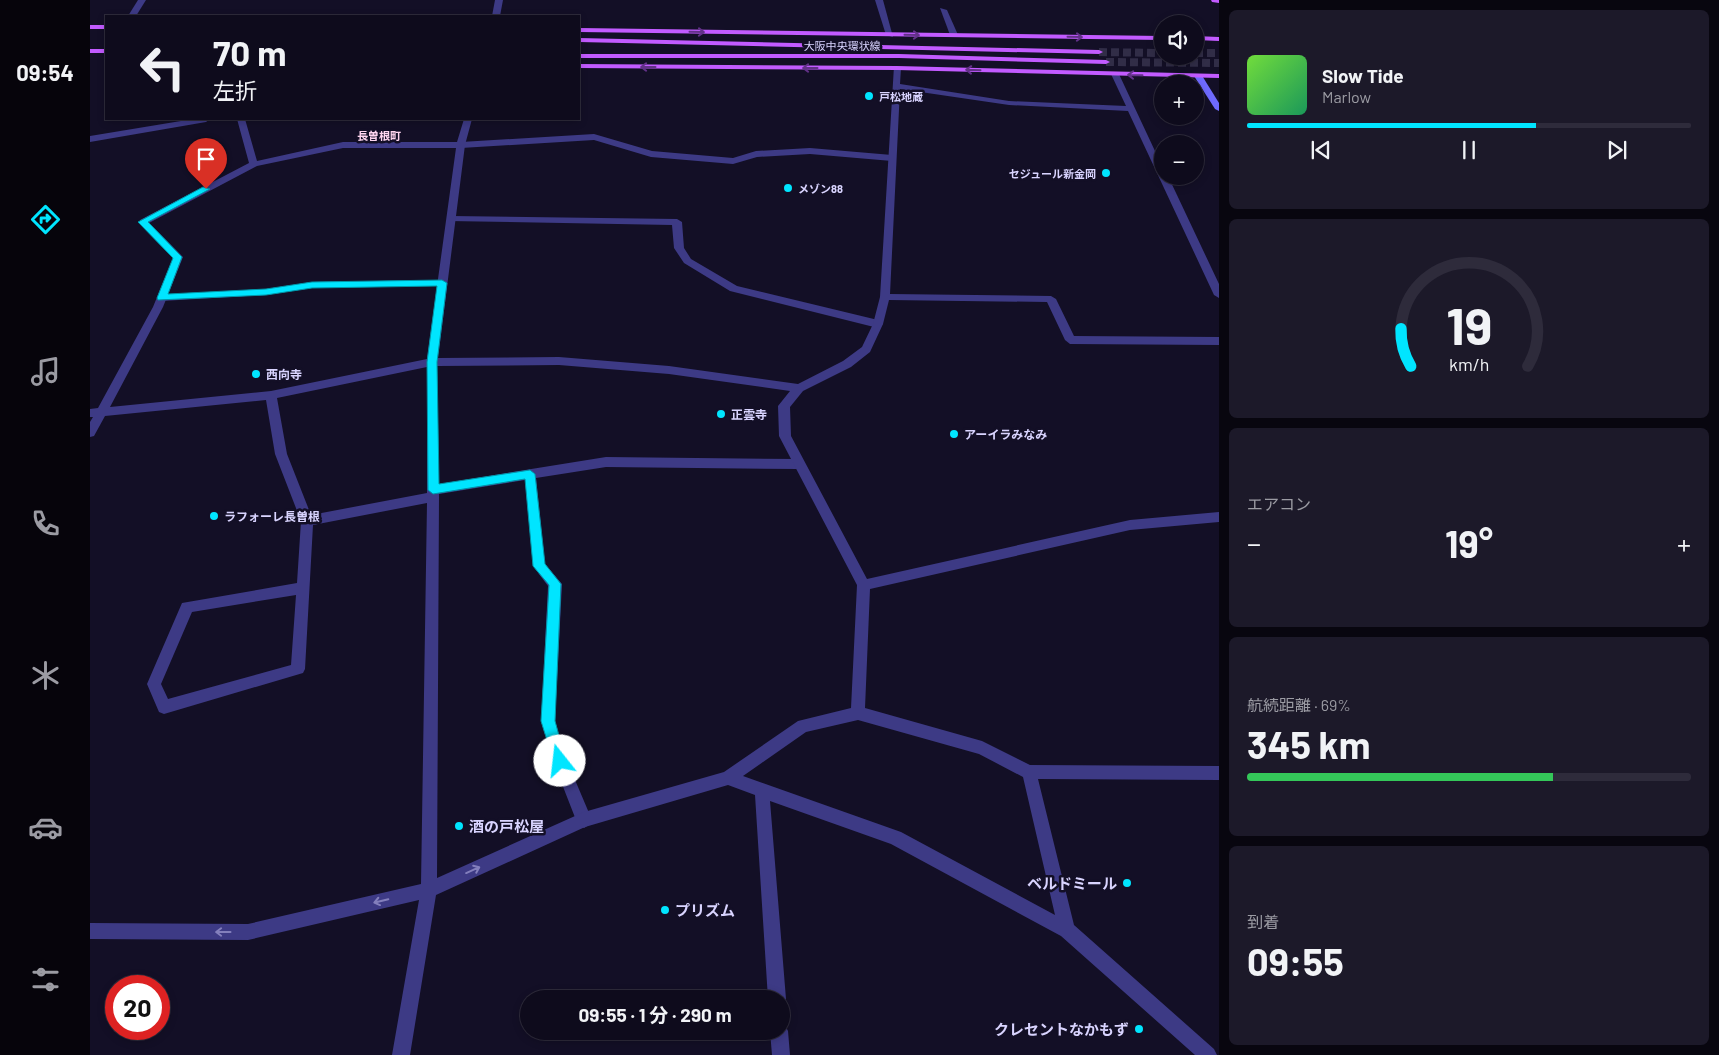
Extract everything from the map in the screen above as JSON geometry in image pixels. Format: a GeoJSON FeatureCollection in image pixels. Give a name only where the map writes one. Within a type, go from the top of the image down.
{"type":"FeatureCollection","features":[{"type":"Feature","properties":{"kind":"main road"},"geometry":{"type":"LineString","coordinates":[[90,27],[105,27]]}},
{"type":"Feature","properties":{"kind":"main road"},"geometry":{"type":"LineString","coordinates":[[580,30],[1154,38]]}},
{"type":"Feature","properties":{"kind":"main road"},"geometry":{"type":"LineString","coordinates":[[1204,38],[1219,39]]}},
{"type":"Feature","properties":{"kind":"main road","name":"大阪中央環状線"},"geometry":{"type":"LineString","coordinates":[[580,40],[1099,52]]}},
{"type":"Feature","properties":{"kind":"main road"},"geometry":{"type":"LineString","coordinates":[[90,51],[105,51]]}},
{"type":"Feature","properties":{"kind":"main road","name":"大阪中央環状線"},"geometry":{"type":"LineString","coordinates":[[580,56],[899,56],[1106,62]]}},
{"type":"Feature","properties":{"kind":"main road"},"geometry":{"type":"LineString","coordinates":[[580,66],[897,68],[1156,75]]}},
{"type":"Feature","properties":{"kind":"main road"},"geometry":{"type":"LineString","coordinates":[[1204,76],[1219,76]]}},
{"type":"Feature","properties":{"kind":"street"},"geometry":{"type":"LineString","coordinates":[[133,15],[142,0]]}},
{"type":"Feature","properties":{"kind":"street"},"geometry":{"type":"LineString","coordinates":[[496,15],[499,0]]}},
{"type":"Feature","properties":{"kind":"street"},"geometry":{"type":"LineString","coordinates":[[879,0],[890,34]]}},
{"type":"Feature","properties":{"kind":"street"},"geometry":{"type":"LineString","coordinates":[[943,10],[954,35]]}},
{"type":"Feature","properties":{"kind":"street"},"geometry":{"type":"LineString","coordinates":[[858,713],[864,585],[798,464],[785,436],[784,406],[799,388],[847,364],[866,348],[878,324],[886,297],[897,68]]}},
{"type":"Feature","properties":{"kind":"street"},"geometry":{"type":"LineString","coordinates":[[1115,74],[1130,110],[1219,295]]}},
{"type":"Feature","properties":{"kind":"street"},"geometry":{"type":"LineString","coordinates":[[896,86],[1009,103],[1130,110]]}},
{"type":"Feature","properties":{"kind":"street"},"geometry":{"type":"LineString","coordinates":[[1204,86],[1219,110]]}},
{"type":"Feature","properties":{"kind":"street"},"geometry":{"type":"LineString","coordinates":[[90,139],[200,120]]}},
{"type":"Feature","properties":{"kind":"street"},"geometry":{"type":"LineString","coordinates":[[241,120],[254,164]]}},
{"type":"Feature","properties":{"kind":"street"},"geometry":{"type":"LineString","coordinates":[[401,1055],[429,890],[433,493],[432,362],[461,144],[468,120]]}},
{"type":"Feature","properties":{"kind":"street"},"geometry":{"type":"LineString","coordinates":[[90,433],[162,298],[178,257],[142,222],[254,164],[343,145],[461,144],[594,137],[651,154],[733,162],[756,154],[810,151],[892,158]]}},
{"type":"Feature","properties":{"kind":"street"},"geometry":{"type":"LineString","coordinates":[[451,219],[677,222],[679,248],[687,261],[734,289],[878,324]]}},
{"type":"Feature","properties":{"kind":"street"},"geometry":{"type":"LineString","coordinates":[[162,298],[266,292],[312,285],[442,283]]}},
{"type":"Feature","properties":{"kind":"street"},"geometry":{"type":"LineString","coordinates":[[886,297],[1050,299],[1070,340],[1219,341]]}},
{"type":"Feature","properties":{"kind":"street"},"geometry":{"type":"LineString","coordinates":[[90,413],[102,410],[271,395],[432,362],[559,361],[669,370],[799,388]]}},
{"type":"Feature","properties":{"kind":"street"},"geometry":{"type":"LineString","coordinates":[[271,395],[281,454],[306,521],[303,588],[298,669],[164,707],[154,684],[188,607],[303,588]]}},
{"type":"Feature","properties":{"kind":"street"},"geometry":{"type":"LineString","coordinates":[[306,521],[433,493],[530,474],[606,462],[798,464]]}},
{"type":"Feature","properties":{"kind":"street"},"geometry":{"type":"LineString","coordinates":[[530,474],[539,566],[555,584],[548,721],[560,761],[584,820]]}},
{"type":"Feature","properties":{"kind":"street"},"geometry":{"type":"LineString","coordinates":[[864,585],[1130,525],[1219,517]]}},
{"type":"Feature","properties":{"kind":"street"},"geometry":{"type":"LineString","coordinates":[[90,931],[248,932],[429,890],[584,820],[728,778],[803,726],[858,713],[982,748],[1030,772],[1219,773]]}},
{"type":"Feature","properties":{"kind":"street"},"geometry":{"type":"LineString","coordinates":[[1030,772],[1067,930]]}},
{"type":"Feature","properties":{"kind":"street"},"geometry":{"type":"LineString","coordinates":[[728,778],[895,838],[1067,930],[1208,1055]]}},
{"type":"Feature","properties":{"kind":"street"},"geometry":{"type":"LineString","coordinates":[[762,789],[776,990]]}},
{"type":"Feature","properties":{"kind":"street"},"geometry":{"type":"LineString","coordinates":[[780,1040],[781,1055]]}},
{"type":"Feature","properties":{"kind":"tunnel"},"geometry":{"type":"LineString","coordinates":[[1099,52],[1154,53]]}},
{"type":"Feature","properties":{"kind":"tunnel"},"geometry":{"type":"LineString","coordinates":[[1204,53],[1219,53]]}},
{"type":"Feature","properties":{"kind":"tunnel"},"geometry":{"type":"LineString","coordinates":[[1106,62],[1219,63]]}},
{"type":"Feature","properties":{"kind":"place","name":"戸松地蔵"},"geometry":{"type":"Point","coordinates":[869,96]}},
{"type":"Feature","properties":{"kind":"place","name":"セジュール新金岡"},"geometry":{"type":"Point","coordinates":[1106,173]}},
{"type":"Feature","properties":{"kind":"place","name":"メゾン88"},"geometry":{"type":"Point","coordinates":[788,188]}},
{"type":"Feature","properties":{"kind":"place","name":"西向寺"},"geometry":{"type":"Point","coordinates":[256,374]}},
{"type":"Feature","properties":{"kind":"place","name":"正雲寺"},"geometry":{"type":"Point","coordinates":[721,414]}},
{"type":"Feature","properties":{"kind":"place","name":"アーイラみなみ"},"geometry":{"type":"Point","coordinates":[954,434]}},
{"type":"Feature","properties":{"kind":"place","name":"ラフォーレ長曽根"},"geometry":{"type":"Point","coordinates":[214,516]}},
{"type":"Feature","properties":{"kind":"place","name":"酒の戸松屋"},"geometry":{"type":"Point","coordinates":[459,826]}},
{"type":"Feature","properties":{"kind":"place","name":"ベルドミール"},"geometry":{"type":"Point","coordinates":[1127,883]}},
{"type":"Feature","properties":{"kind":"place","name":"プリズム"},"geometry":{"type":"Point","coordinates":[665,910]}},
{"type":"Feature","properties":{"kind":"place","name":"クレセントなかもず"},"geometry":{"type":"Point","coordinates":[1139,1029]}},
{"type":"Feature","properties":{"kind":"district","name":"長曽根町"},"geometry":{"type":"Point","coordinates":[379,135]}},
{"type":"Feature","properties":{"kind":"route"},"geometry":{"type":"LineString","coordinates":[[206,189],[142,222],[178,257],[162,298],[266,292],[312,285],[442,283],[432,362],[433,490],[530,474],[539,566],[555,584],[548,721],[560,761]]}}]}
